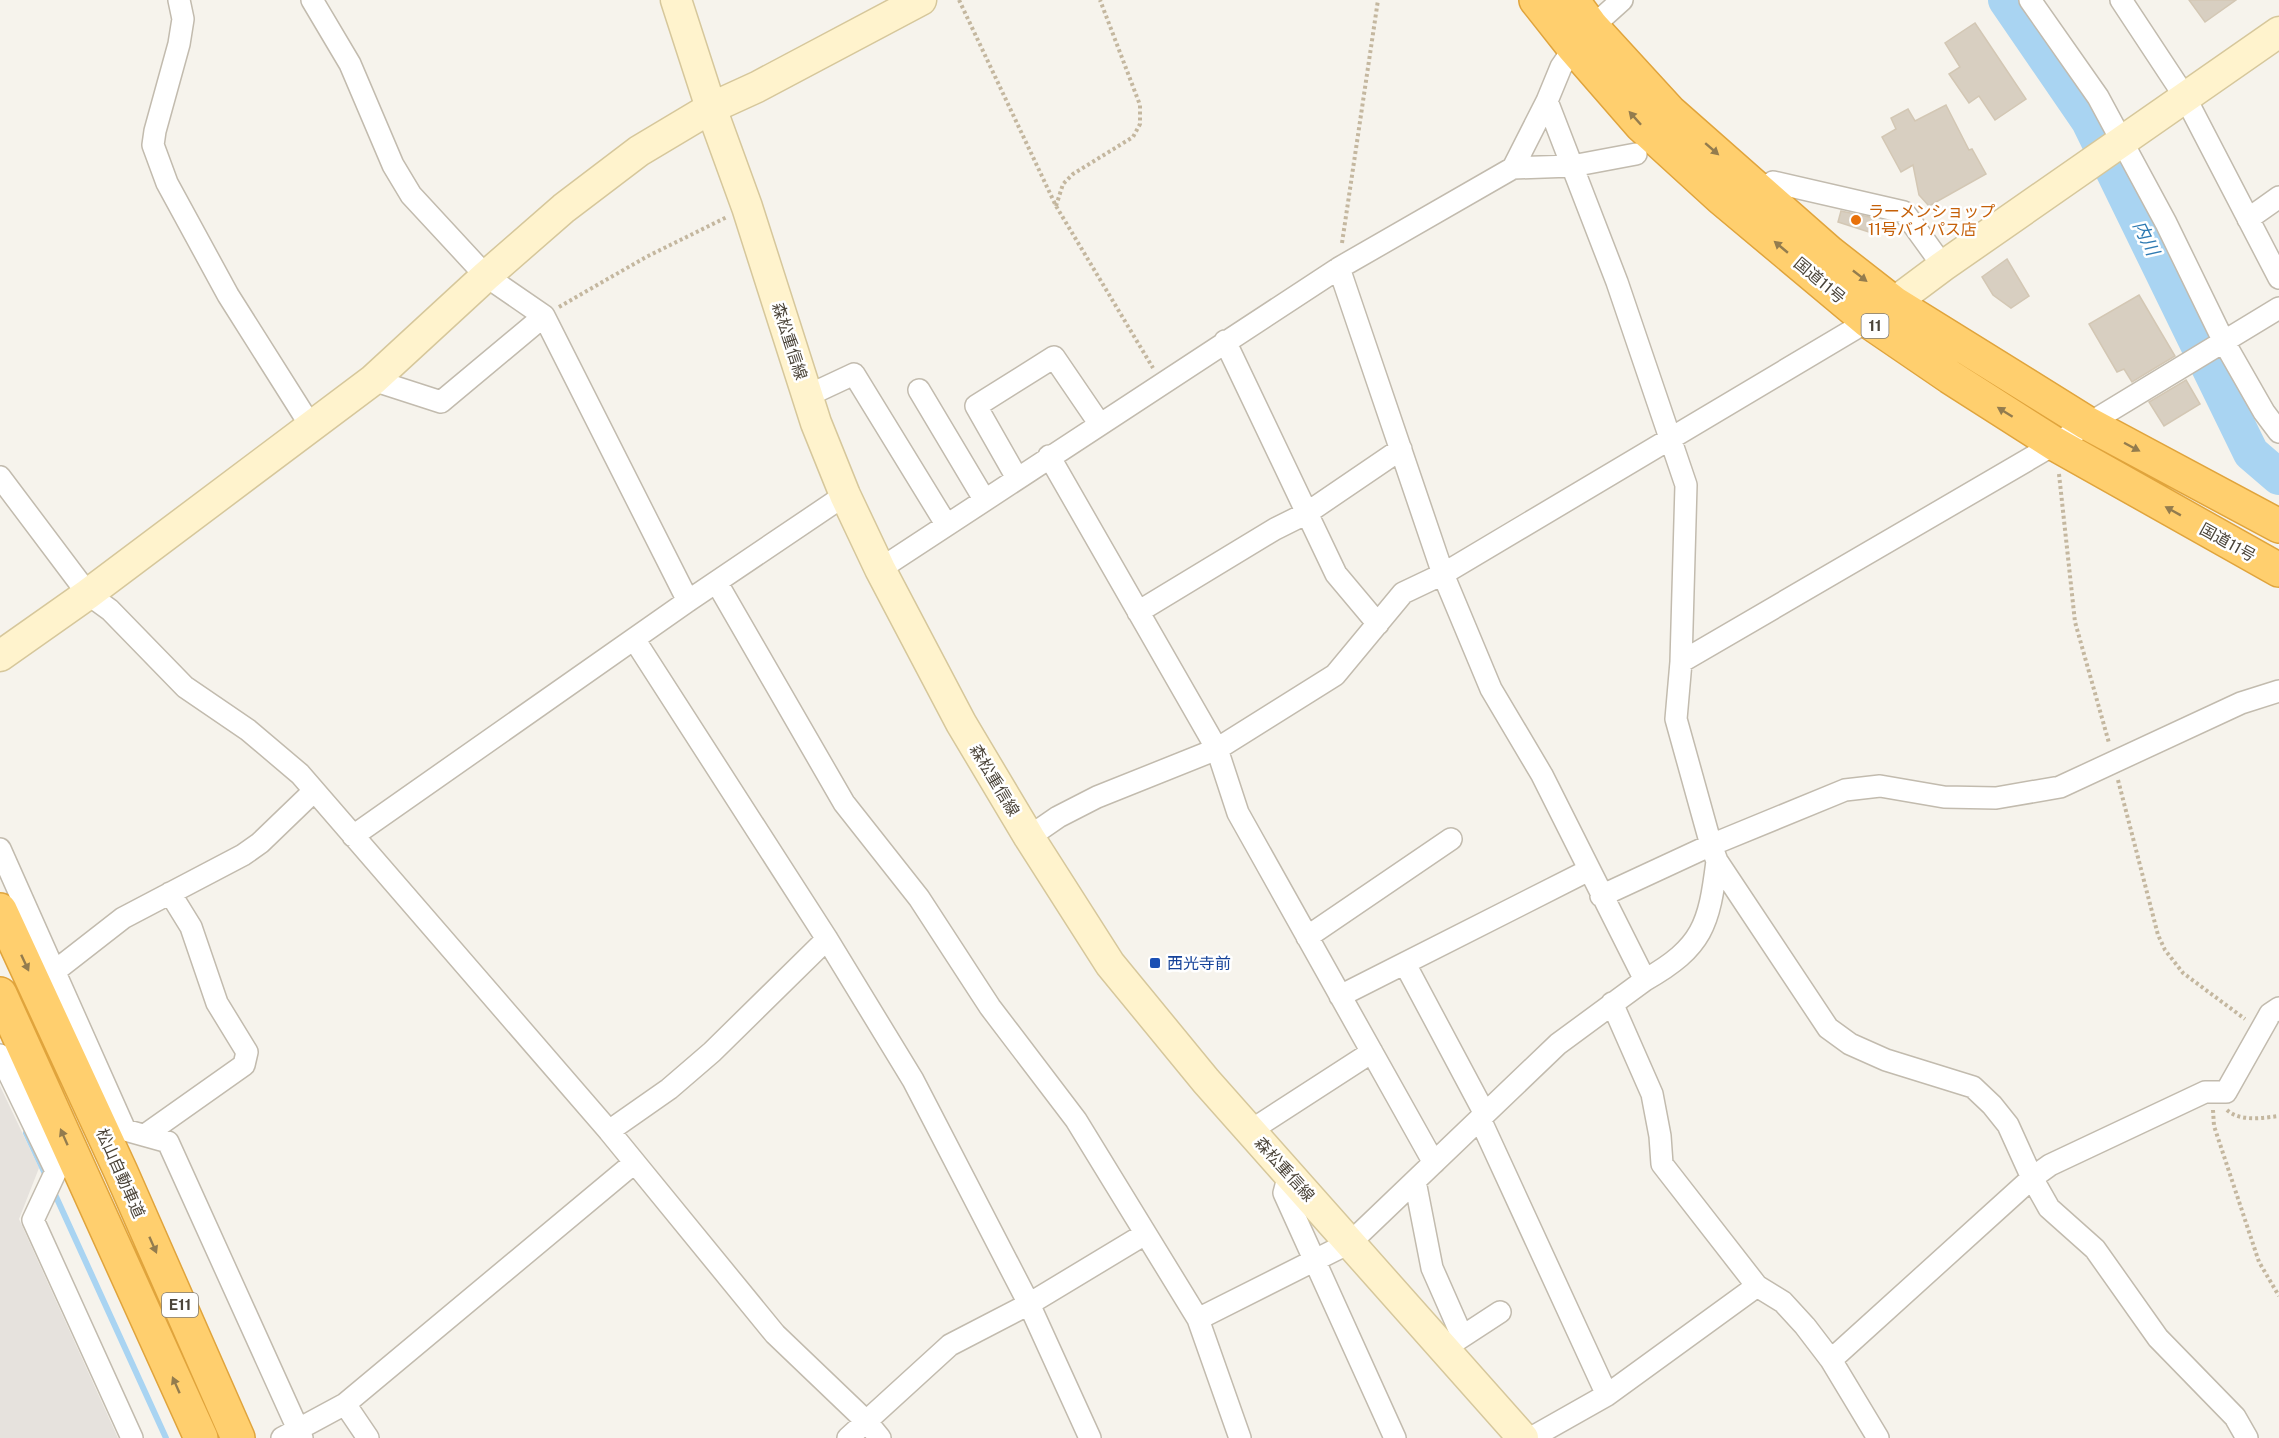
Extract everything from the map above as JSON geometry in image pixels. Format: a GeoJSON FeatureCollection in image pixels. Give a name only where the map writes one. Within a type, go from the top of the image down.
{"type":"FeatureCollection","features":[{"type":"Feature","properties":{"kind":"highway","name":"国道11号"},"geometry":{"type":"LineString","coordinates":[[1536,0],[1669,111],[1830,253],[1894,303],[2086,423],[2279,526]]}},
{"type":"Feature","properties":{"kind":"highway","name":"国道11号"},"geometry":{"type":"LineString","coordinates":[[1572,0],[1583,38],[1641,125],[1721,198],[1868,321],[2055,444],[2279,570]]}},
{"type":"Feature","properties":{"kind":"highway","name":"松山自動車道"},"geometry":{"type":"LineString","coordinates":[[0,910],[121,1172],[238,1438]]}},
{"type":"Feature","properties":{"kind":"highway","name":"E11"},"geometry":{"type":"LineString","coordinates":[[0,994],[201,1438]]}},
{"type":"Feature","properties":{"kind":"main road","name":"森松重信線"},"geometry":{"type":"LineString","coordinates":[[676,0],[711,108],[747,207],[816,423],[845,495],[880,568],[961,723],[1029,837],[1110,964],[1206,1081],[1289,1174],[1351,1242],[1453,1342],[1523,1438]]}},
{"type":"Feature","properties":{"kind":"main road"},"geometry":{"type":"LineString","coordinates":[[0,656],[88,594],[373,380],[564,208],[630,158],[711,108],[757,87],[921,0]]}},
{"type":"Feature","properties":{"kind":"main road"},"geometry":{"type":"LineString","coordinates":[[1868,321],[1943,266],[2279,32]]}},
{"type":"Feature","properties":{"kind":"street"},"geometry":{"type":"LineString","coordinates":[[179,0],[183,19],[179,44],[153,145],[167,183],[228,295],[312,428]]}},
{"type":"Feature","properties":{"kind":"street"},"geometry":{"type":"LineString","coordinates":[[312,0],[350,64],[393,165],[411,195],[486,276],[544,316],[688,601]]}},
{"type":"Feature","properties":{"kind":"street"},"geometry":{"type":"LineString","coordinates":[[1513,168],[1547,102],[1561,67],[1583,38],[1622,0]]}},
{"type":"Feature","properties":{"kind":"street"},"geometry":{"type":"LineString","coordinates":[[2030,0],[2098,97],[2111,149],[2166,223],[2220,343],[2279,432]]}},
{"type":"Feature","properties":{"kind":"street"},"geometry":{"type":"LineString","coordinates":[[2121,0],[2186,97],[2279,278]]}},
{"type":"Feature","properties":{"kind":"street"},"geometry":{"type":"LineString","coordinates":[[1547,102],[1617,282],[1686,485],[1681,662],[1676,719],[1714,853],[1828,1028],[1850,1044],[1886,1060],[1973,1087],[1992,1105],[2008,1125],[2032,1178],[2049,1208],[2095,1249],[2158,1338],[2235,1417],[2247,1438]]}},
{"type":"Feature","properties":{"kind":"street"},"geometry":{"type":"LineString","coordinates":[[880,568],[1339,268],[1513,168],[1572,166],[1636,154]]}},
{"type":"Feature","properties":{"kind":"street"},"geometry":{"type":"LineString","coordinates":[[1762,193],[1773,182],[1904,212],[1943,266]]}},
{"type":"Feature","properties":{"kind":"street"},"geometry":{"type":"LineString","coordinates":[[2248,219],[2279,197]]}},
{"type":"Feature","properties":{"kind":"street"},"geometry":{"type":"LineString","coordinates":[[1339,268],[1443,574],[1491,688],[1542,775],[1645,980]]}},
{"type":"Feature","properties":{"kind":"street"},"geometry":{"type":"LineString","coordinates":[[1681,662],[2055,444],[2086,423],[2279,308]]}},
{"type":"Feature","properties":{"kind":"street"},"geometry":{"type":"LineString","coordinates":[[373,380],[441,402],[544,316]]}},
{"type":"Feature","properties":{"kind":"street"},"geometry":{"type":"LineString","coordinates":[[1029,837],[1058,817],[1097,797],[1217,749],[1335,675],[1403,593],[1443,574],[1868,321]]}},
{"type":"Feature","properties":{"kind":"street"},"geometry":{"type":"LineString","coordinates":[[1225,341],[1336,574],[1378,624]]}},
{"type":"Feature","properties":{"kind":"street"},"geometry":{"type":"LineString","coordinates":[[1017,478],[976,406],[1054,357],[1099,423]]}},
{"type":"Feature","properties":{"kind":"street"},"geometry":{"type":"LineString","coordinates":[[807,396],[854,374],[946,524]]}},
{"type":"Feature","properties":{"kind":"street"},"geometry":{"type":"LineString","coordinates":[[919,390],[984,499]]}},
{"type":"Feature","properties":{"kind":"street"},"geometry":{"type":"LineString","coordinates":[[1138,612],[1275,529],[1307,513],[1401,449]]}},
{"type":"Feature","properties":{"kind":"street"},"geometry":{"type":"LineString","coordinates":[[1049,456],[1217,749],[1238,813],[1434,1163]]}},
{"type":"Feature","properties":{"kind":"street"},"geometry":{"type":"LineString","coordinates":[[0,477],[88,594],[110,610],[185,687],[271,747],[314,791],[609,1131],[775,1334],[873,1430]]}},
{"type":"Feature","properties":{"kind":"street"},"geometry":{"type":"LineString","coordinates":[[353,836],[688,601],[845,495]]}},
{"type":"Feature","properties":{"kind":"street"},"geometry":{"type":"LineString","coordinates":[[717,583],[844,803],[919,898],[990,1007],[1076,1120],[1198,1319],[1240,1438]]}},
{"type":"Feature","properties":{"kind":"street"},"geometry":{"type":"LineString","coordinates":[[634,639],[827,939],[913,1080],[1029,1304],[1090,1438]]}},
{"type":"Feature","properties":{"kind":"street"},"geometry":{"type":"LineString","coordinates":[[1601,896],[1714,853],[1845,790],[1880,786],[1944,797],[1996,798],[2060,787],[2241,703],[2279,691]]}},
{"type":"Feature","properties":{"kind":"street"},"geometry":{"type":"LineString","coordinates":[[55,971],[123,918],[243,855],[260,843],[314,791]]}},
{"type":"Feature","properties":{"kind":"street"},"geometry":{"type":"LineString","coordinates":[[1308,938],[1451,839]]}},
{"type":"Feature","properties":{"kind":"street"},"geometry":{"type":"LineString","coordinates":[[0,849],[125,1130],[168,1142],[294,1435],[345,1404],[634,1163]]}},
{"type":"Feature","properties":{"kind":"street"},"geometry":{"type":"LineString","coordinates":[[1198,1319],[1351,1242],[1558,1044],[1612,1003],[1686,953],[1698,939],[1711,902],[1714,853]]}},
{"type":"Feature","properties":{"kind":"street"},"geometry":{"type":"LineString","coordinates":[[1340,996],[1589,870]]}},
{"type":"Feature","properties":{"kind":"street"},"geometry":{"type":"LineString","coordinates":[[145,1135],[244,1065],[247,1052],[217,1003],[191,927],[170,893]]}},
{"type":"Feature","properties":{"kind":"street"},"geometry":{"type":"LineString","coordinates":[[609,1131],[669,1089],[712,1052],[827,939]]}},
{"type":"Feature","properties":{"kind":"street"},"geometry":{"type":"LineString","coordinates":[[1405,964],[1482,1117],[1607,1395]]}},
{"type":"Feature","properties":{"kind":"street"},"geometry":{"type":"LineString","coordinates":[[1612,1003],[1652,1094],[1660,1136],[1662,1164],[1757,1286],[1783,1302],[1805,1326],[1831,1360],[1878,1438]]}},
{"type":"Feature","properties":{"kind":"street"},"geometry":{"type":"LineString","coordinates":[[1831,1360],[2032,1178],[2050,1166],[2205,1092],[2218,1092],[2270,1014],[2279,1008]]}},
{"type":"Feature","properties":{"kind":"street"},"geometry":{"type":"LineString","coordinates":[[1250,1131],[1372,1052]]}},
{"type":"Feature","properties":{"kind":"street"},"geometry":{"type":"LineString","coordinates":[[0,1055],[56,1171],[33,1220],[132,1438]]}},
{"type":"Feature","properties":{"kind":"street"},"geometry":{"type":"LineString","coordinates":[[1289,1174],[1284,1193],[1395,1438]]}},
{"type":"Feature","properties":{"kind":"street"},"geometry":{"type":"LineString","coordinates":[[1415,1181],[1432,1268],[1453,1342],[1500,1312]]}},
{"type":"Feature","properties":{"kind":"street"},"geometry":{"type":"LineString","coordinates":[[848,1438],[873,1430],[950,1345],[1029,1304],[1145,1234]]}},
{"type":"Feature","properties":{"kind":"street"},"geometry":{"type":"LineString","coordinates":[[1531,1438],[1607,1395],[1757,1286]]}},
{"type":"Feature","properties":{"kind":"street"},"geometry":{"type":"LineString","coordinates":[[345,1404],[368,1438]]}},
{"type":"Feature","properties":{"kind":"path"},"geometry":{"type":"LineString","coordinates":[[959,0],[1056,206],[1162,382]]}},
{"type":"Feature","properties":{"kind":"path"},"geometry":{"type":"LineString","coordinates":[[1056,206],[1063,184],[1073,174],[1133,137],[1140,124],[1140,105],[1100,0]]}},
{"type":"Feature","properties":{"kind":"path"},"geometry":{"type":"LineString","coordinates":[[1339,268],[1378,0]]}},
{"type":"Feature","properties":{"kind":"path"},"geometry":{"type":"LineString","coordinates":[[544,316],[646,256],[747,207]]}},
{"type":"Feature","properties":{"kind":"path"},"geometry":{"type":"LineString","coordinates":[[2218,1092],[2225,1107],[2235,1116],[2264,1118],[2279,1116]]}},
{"type":"Feature","properties":{"kind":"path"},"geometry":{"type":"LineString","coordinates":[[2218,1092],[2214,1126],[2259,1262],[2279,1296]]}},
{"type":"Feature","properties":{"kind":"shaded area"},"geometry":{"type":"Polygon","coordinates":[[[0,1086],[39,1168],[19,1219],[118,1438],[0,1438],[0,1086]]]}},
{"type":"Feature","properties":{"kind":"building"},"geometry":{"type":"Polygon","coordinates":[[[2189,0],[2236,0],[2205,22],[2189,0]]]}},
{"type":"Feature","properties":{"kind":"building"},"geometry":{"type":"Polygon","coordinates":[[[1975,23],[2026,99],[1995,120],[1979,96],[1969,103],[1949,74],[1960,67],[1945,43],[1975,23]]]}},
{"type":"Feature","properties":{"kind":"building"},"geometry":{"type":"Polygon","coordinates":[[[1946,105],[1969,150],[1972,149],[1986,174],[1929,206],[1919,195],[1913,165],[1901,172],[1882,137],[1896,129],[1891,118],[1908,109],[1915,121],[1946,105]]]}},
{"type":"Feature","properties":{"kind":"building","name":"ラーメンショップ 11号バイパス店"},"geometry":{"type":"Polygon","coordinates":[[[1841,211],[1874,218],[1869,232],[1838,222],[1841,211]]]}},
{"type":"Feature","properties":{"kind":"building"},"geometry":{"type":"Polygon","coordinates":[[[2007,259],[2029,296],[2011,308],[1993,295],[1982,277],[2007,259]]]}},
{"type":"Feature","properties":{"kind":"building"},"geometry":{"type":"Polygon","coordinates":[[[2139,295],[2175,356],[2132,382],[2124,369],[2117,372],[2089,324],[2139,295]]]}},
{"type":"Feature","properties":{"kind":"building"},"geometry":{"type":"Polygon","coordinates":[[[2186,380],[2200,404],[2164,426],[2149,402],[2186,380]]]}},
{"type":"Feature","properties":{"kind":"waterway","name":"内川"},"geometry":{"type":"LineString","coordinates":[[2006,0],[2089,121],[2251,453],[2279,477]]}},
{"type":"Feature","properties":{"kind":"waterway"},"geometry":{"type":"LineString","coordinates":[[26,1133],[47,1178]]}},
{"type":"Feature","properties":{"kind":"waterway"},"geometry":{"type":"LineString","coordinates":[[53,1190],[166,1438]]}},
{"type":"Feature","properties":{"kind":"place","name":"ラーメンショップ 11号バイパス店"},"geometry":{"type":"Point","coordinates":[1856,220]}},
{"type":"Feature","properties":{"kind":"place","name":"西光寺前"},"geometry":{"type":"Point","coordinates":[1155,963]}}]}
